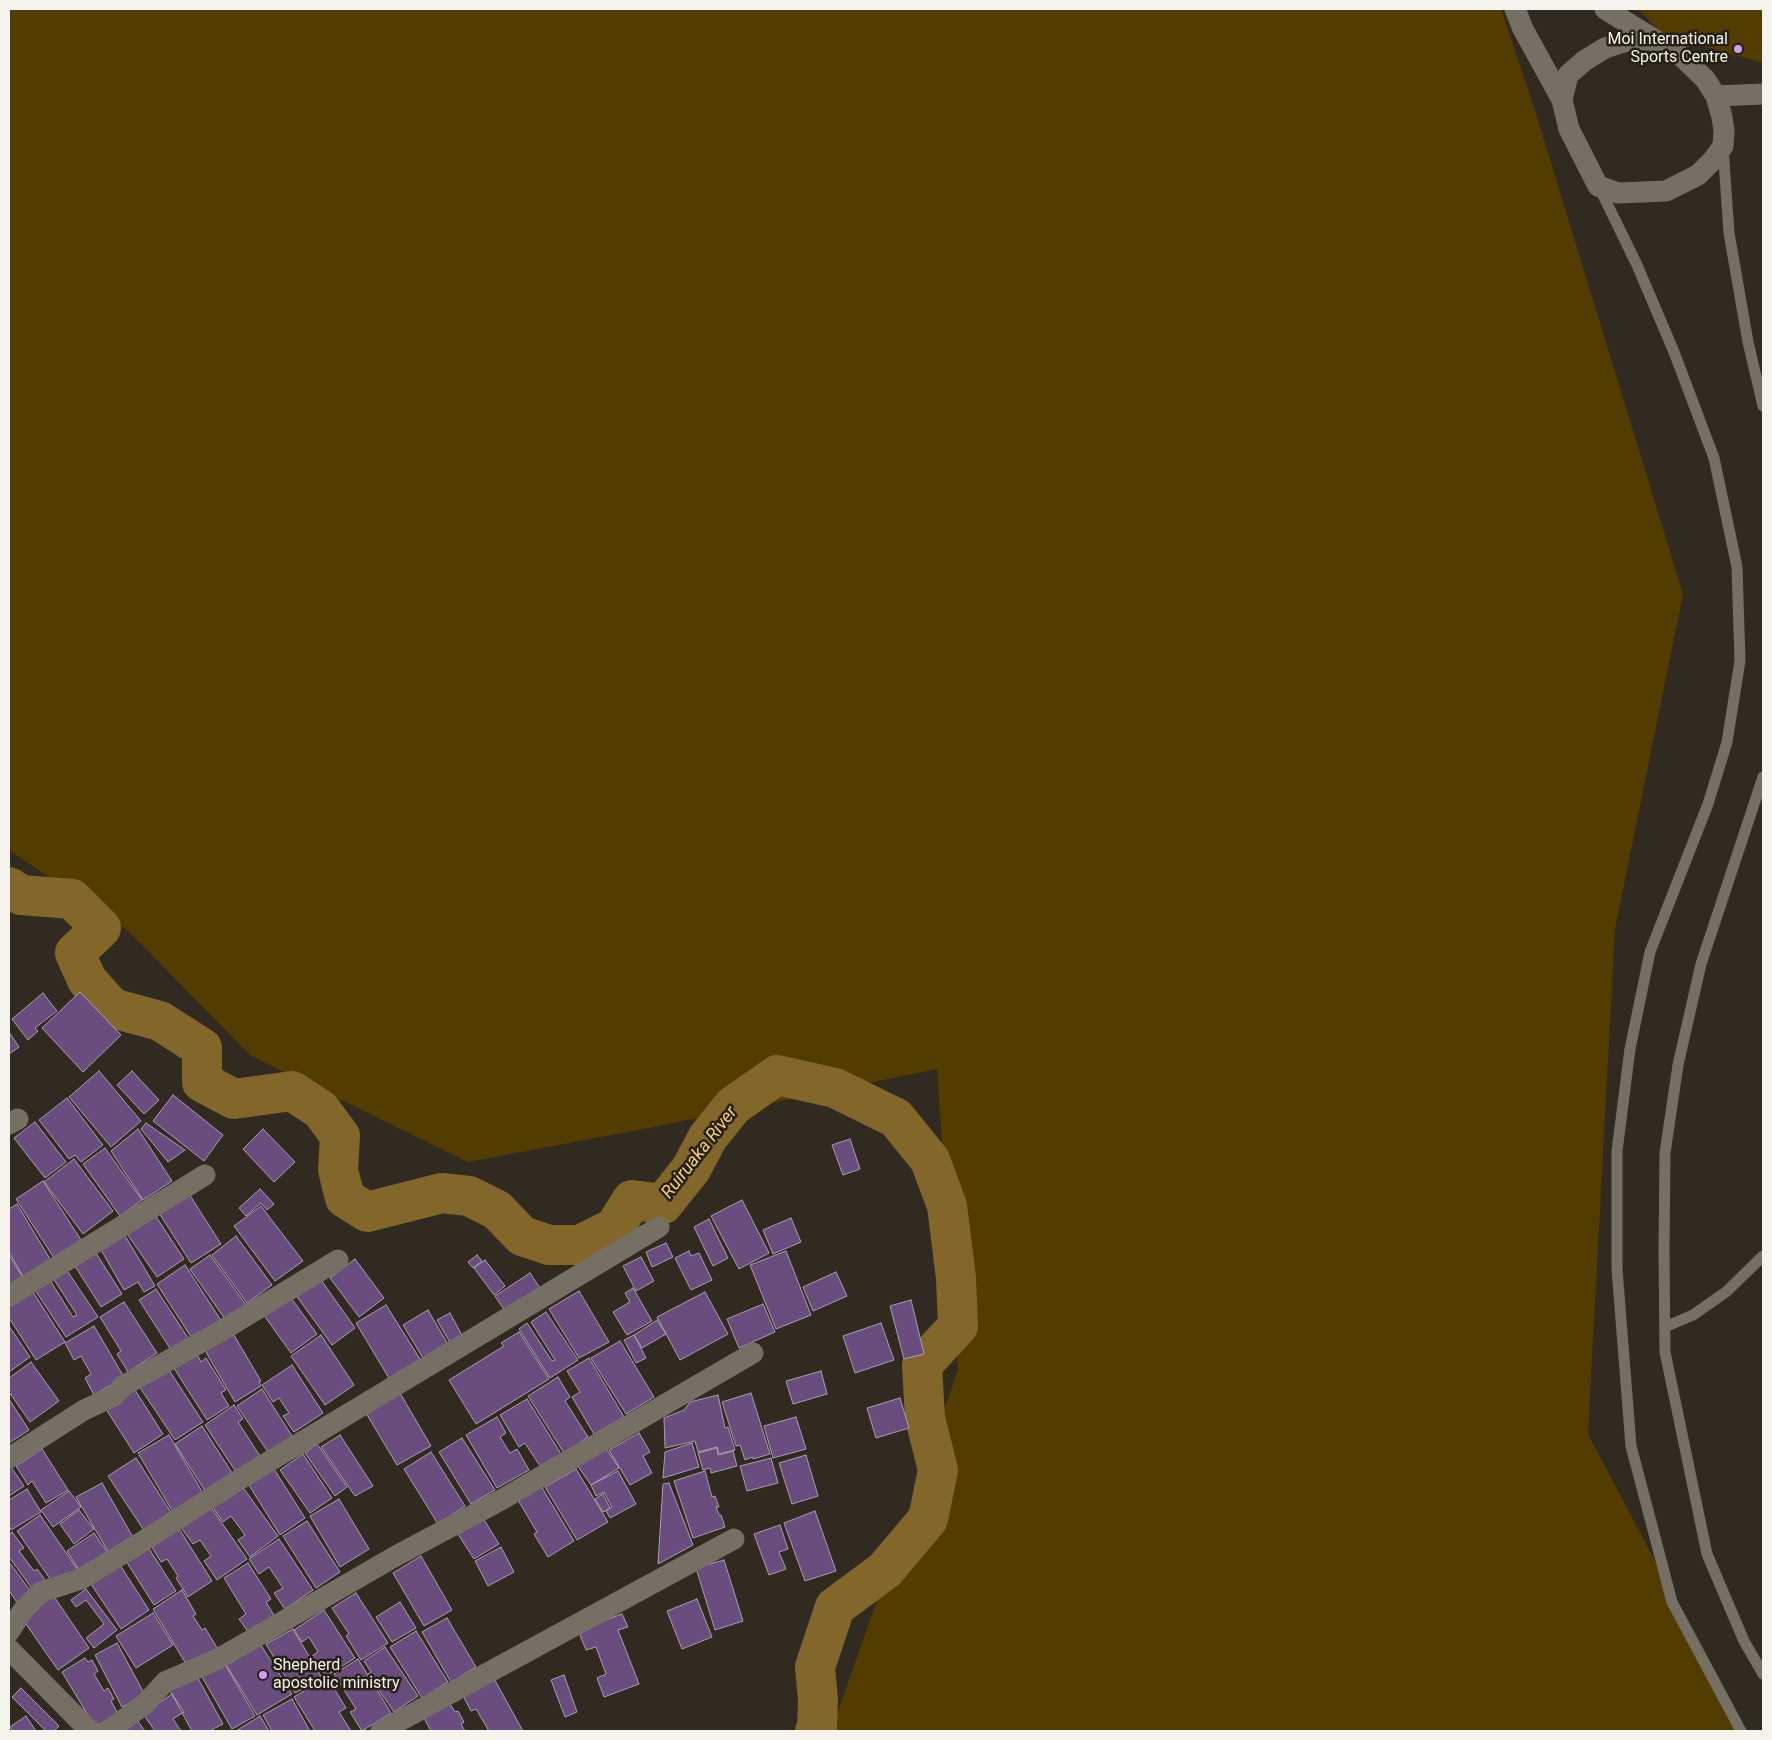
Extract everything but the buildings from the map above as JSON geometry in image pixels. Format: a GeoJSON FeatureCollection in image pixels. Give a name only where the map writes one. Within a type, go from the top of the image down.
{"type":"FeatureCollection","features":[{"type":"Feature","properties":{"kind":"street"},"geometry":{"type":"LineString","coordinates":[[1515,9],[1523,29],[1562,100],[1569,129],[1598,186],[1618,194],[1666,191],[1698,176],[1723,146],[1724,131],[1716,96],[1705,79],[1681,56],[1605,9]]}},
{"type":"Feature","properties":{"kind":"street"},"geometry":{"type":"LineString","coordinates":[[1562,100],[1568,75],[1584,61],[1605,48],[1630,40],[1650,40],[1660,43]]}},
{"type":"Feature","properties":{"kind":"street"},"geometry":{"type":"LineString","coordinates":[[1716,96],[1763,94]]}},
{"type":"Feature","properties":{"kind":"street"},"geometry":{"type":"LineString","coordinates":[[9,1296],[204,1175]]}},
{"type":"Feature","properties":{"kind":"street"},"geometry":{"type":"LineString","coordinates":[[9,1632],[24,1609],[41,1592],[81,1579],[138,1545],[253,1471],[659,1228]]}},
{"type":"Feature","properties":{"kind":"street"},"geometry":{"type":"LineString","coordinates":[[9,1458],[84,1410],[114,1396],[123,1386],[221,1331],[338,1260]]}},
{"type":"Feature","properties":{"kind":"street"},"geometry":{"type":"LineString","coordinates":[[108,1731],[145,1704],[165,1682],[218,1659],[394,1557],[501,1500],[753,1353]]}},
{"type":"Feature","properties":{"kind":"street"},"geometry":{"type":"LineString","coordinates":[[381,1731],[734,1539]]}},
{"type":"Feature","properties":{"kind":"street"},"geometry":{"type":"LineString","coordinates":[[9,1649],[90,1731]]}},
{"type":"Feature","properties":{"kind":"lane"},"geometry":{"type":"LineString","coordinates":[[1723,146],[1729,233],[1748,342],[1763,406]]}},
{"type":"Feature","properties":{"kind":"lane"},"geometry":{"type":"LineString","coordinates":[[1598,186],[1637,265],[1674,352],[1714,458],[1737,567],[1740,661],[1727,742],[1708,804],[1650,952],[1630,1050],[1617,1151],[1617,1269],[1631,1446],[1672,1602],[1741,1731]]}},
{"type":"Feature","properties":{"kind":"lane"},"geometry":{"type":"LineString","coordinates":[[1763,777],[1701,964],[1678,1065],[1665,1153],[1665,1352],[1707,1554],[1744,1641],[1763,1674]]}},
{"type":"Feature","properties":{"kind":"lane"},"geometry":{"type":"LineString","coordinates":[[1665,1327],[1693,1315],[1726,1292],[1763,1256]]}},
{"type":"Feature","properties":{"kind":"shaded area"},"geometry":{"type":"Polygon","coordinates":[[[9,9],[1501,9],[1534,107],[1683,594],[1615,929],[1588,1434],[1745,1731],[831,1731],[958,1370],[937,1069],[649,1128],[468,1162],[251,1056],[127,930],[9,850],[9,9]]]}},
{"type":"Feature","properties":{"kind":"shaded area","name":"Moi International Sports Centre"},"geometry":{"type":"Polygon","coordinates":[[[1638,9],[1763,9],[1763,63],[1663,35],[1638,9]]]}},
{"type":"Feature","properties":{"kind":"waterway","name":"Ruiruaka River"},"geometry":{"type":"LineString","coordinates":[[9,887],[21,895],[72,899],[101,928],[75,953],[87,980],[112,1008],[160,1021],[202,1048],[202,1082],[234,1099],[292,1091],[321,1110],[340,1136],[338,1170],[345,1198],[367,1212],[442,1193],[469,1196],[497,1210],[522,1236],[549,1245],[580,1245],[614,1228],[632,1200],[663,1204],[691,1169],[708,1137],[733,1106],[777,1075],[835,1088],[896,1118],[930,1160],[947,1206],[956,1278],[958,1326],[922,1365],[925,1418],[938,1470],[928,1519],[885,1570],[835,1607],[815,1667],[818,1700],[817,1728],[815,1731]]}},
{"type":"Feature","properties":{"kind":"place","name":"Moi International Sports Centre"},"geometry":{"type":"Point","coordinates":[1738,49]}},
{"type":"Feature","properties":{"kind":"place","name":"Shepherd apostolic ministry"},"geometry":{"type":"Point","coordinates":[263,1675]}}]}
